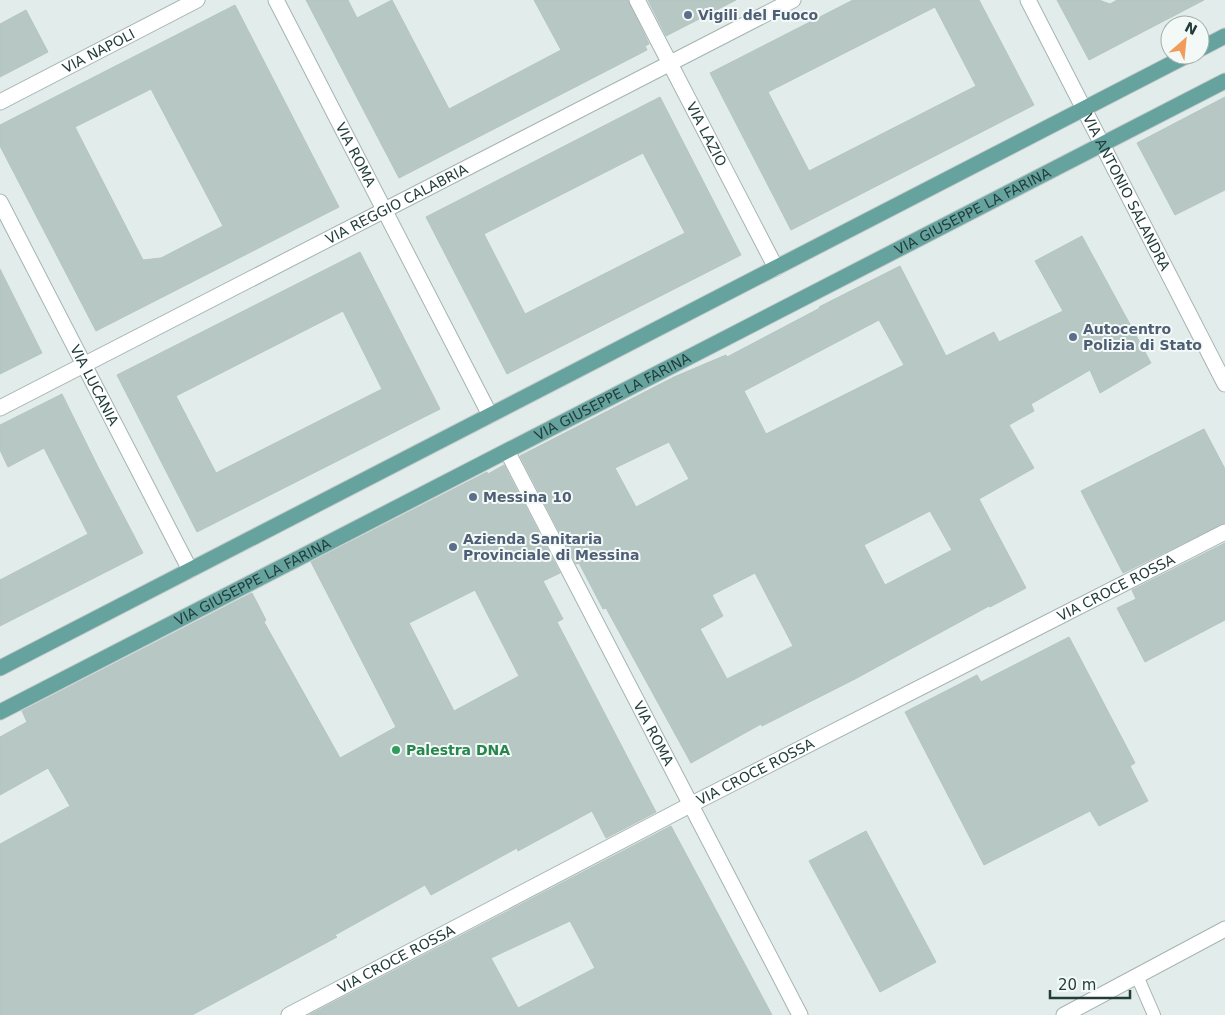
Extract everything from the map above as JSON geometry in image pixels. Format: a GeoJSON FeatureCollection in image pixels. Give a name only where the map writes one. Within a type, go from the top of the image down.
{"type":"FeatureCollection","features":[{"type":"Feature","properties":{"kind":"main road"},"geometry":{"type":"LineString","coordinates":[[1210,44],[1225,36]]}},
{"type":"Feature","properties":{"kind":"main road"},"geometry":{"type":"LineString","coordinates":[[0,668],[1169,65]]}},
{"type":"Feature","properties":{"kind":"main road","name":"VIA GIUSEPPE LA FARINA"},"geometry":{"type":"LineString","coordinates":[[0,712],[1225,81]]}},
{"type":"Feature","properties":{"kind":"street","name":"VIA NAPOLI"},"geometry":{"type":"LineString","coordinates":[[0,102],[197,0]]}},
{"type":"Feature","properties":{"kind":"street","name":"VIA ROMA"},"geometry":{"type":"LineString","coordinates":[[276,0],[490,416]]}},
{"type":"Feature","properties":{"kind":"street","name":"VIA LAZIO"},"geometry":{"type":"LineString","coordinates":[[637,0],[776,268]]}},
{"type":"Feature","properties":{"kind":"street","name":"VIA REGGIO CALABRIA"},"geometry":{"type":"LineString","coordinates":[[0,408],[793,0]]}},
{"type":"Feature","properties":{"kind":"street","name":"VIA ANTONIO SALANDRA"},"geometry":{"type":"LineString","coordinates":[[1028,0],[1225,384]]}},
{"type":"Feature","properties":{"kind":"street","name":"VIA LUCANIA"},"geometry":{"type":"LineString","coordinates":[[0,202],[190,570]]}},
{"type":"Feature","properties":{"kind":"street","name":"VIA ROMA"},"geometry":{"type":"LineString","coordinates":[[508,451],[800,1015]]}},
{"type":"Feature","properties":{"kind":"street","name":"VIA CROCE ROSSA"},"geometry":{"type":"LineString","coordinates":[[289,1015],[690,805],[1225,532]]}},
{"type":"Feature","properties":{"kind":"street"},"geometry":{"type":"LineString","coordinates":[[1064,1015],[1225,929]]}},
{"type":"Feature","properties":{"kind":"lane"},"geometry":{"type":"LineString","coordinates":[[1137,976],[1154,1015]]}},
{"type":"Feature","properties":{"kind":"building"},"geometry":{"type":"Polygon","coordinates":[[[306,0],[348,0],[357,18],[392,0],[449,109],[561,50],[534,0],[628,0],[649,44],[645,46],[647,50],[399,178],[306,0]]]}},
{"type":"Feature","properties":{"kind":"building","name":"Vigili del Fuoco"},"geometry":{"type":"Polygon","coordinates":[[[648,0],[736,0],[666,36],[648,0]]]}},
{"type":"Feature","properties":{"kind":"building"},"geometry":{"type":"Polygon","coordinates":[[[853,0],[979,0],[1034,105],[791,230],[710,73],[853,0]],[[935,7],[768,92],[809,171],[976,86],[935,7]]]}},
{"type":"Feature","properties":{"kind":"building"},"geometry":{"type":"Polygon","coordinates":[[[1057,0],[1099,0],[1110,4],[1117,0],[1204,0],[1175,15],[1160,15],[1160,23],[1089,60],[1057,0]]]}},
{"type":"Feature","properties":{"kind":"building"},"geometry":{"type":"Polygon","coordinates":[[[235,5],[339,207],[96,331],[0,146],[0,125],[235,5]],[[151,89],[75,127],[143,260],[161,258],[223,226],[151,89]]]}},
{"type":"Feature","properties":{"kind":"building"},"geometry":{"type":"Polygon","coordinates":[[[26,10],[48,52],[0,77],[0,24],[26,10]]]}},
{"type":"Feature","properties":{"kind":"building"},"geometry":{"type":"Polygon","coordinates":[[[660,97],[741,255],[507,374],[426,217],[660,97]],[[643,153],[484,234],[525,314],[685,233],[643,153]]]}},
{"type":"Feature","properties":{"kind":"building"},"geometry":{"type":"Polygon","coordinates":[[[1225,97],[1225,190],[1175,215],[1137,143],[1225,97]]]}},
{"type":"Feature","properties":{"kind":"building"},"geometry":{"type":"Polygon","coordinates":[[[1082,236],[1151,363],[1100,393],[1090,370],[1031,404],[1034,411],[1009,425],[1034,468],[979,499],[1026,588],[855,679],[762,726],[761,724],[691,763],[606,608],[603,609],[579,563],[576,564],[520,456],[674,377],[726,355],[727,357],[900,266],[946,356],[994,332],[999,342],[1063,311],[1035,261],[1082,236]],[[879,320],[744,391],[766,434],[904,365],[879,320]],[[669,442],[615,468],[636,507],[689,479],[669,442]],[[930,511],[864,545],[885,585],[952,550],[930,511]],[[755,573],[712,595],[723,616],[700,629],[727,679],[793,646],[755,573]]]}},
{"type":"Feature","properties":{"kind":"building"},"geometry":{"type":"Polygon","coordinates":[[[360,252],[440,409],[197,532],[117,375],[360,252]],[[343,311],[176,396],[216,473],[382,389],[343,311]]]}},
{"type":"Feature","properties":{"kind":"building"},"geometry":{"type":"Polygon","coordinates":[[[0,269],[42,353],[0,374],[0,269]]]}},
{"type":"Feature","properties":{"kind":"building"},"geometry":{"type":"Polygon","coordinates":[[[62,394],[143,553],[0,626],[0,580],[88,534],[44,448],[8,467],[0,450],[0,425],[62,394]]]}},
{"type":"Feature","properties":{"kind":"building"},"geometry":{"type":"Polygon","coordinates":[[[1204,429],[1225,469],[1225,523],[1123,573],[1081,491],[1204,429]]]}},
{"type":"Feature","properties":{"kind":"building"},"geometry":{"type":"Polygon","coordinates":[[[504,465],[560,573],[543,581],[563,619],[557,622],[656,812],[606,838],[592,811],[518,851],[517,848],[431,895],[425,885],[335,935],[337,937],[192,1015],[0,1015],[0,844],[70,806],[48,768],[0,795],[0,737],[27,722],[22,711],[252,593],[266,620],[264,622],[340,758],[396,727],[311,562],[487,472],[488,474],[504,465]],[[475,590],[409,623],[454,711],[519,676],[475,590]]]}},
{"type":"Feature","properties":{"kind":"building"},"geometry":{"type":"Polygon","coordinates":[[[1225,543],[1225,620],[1145,662],[1117,608],[1136,599],[1132,590],[1225,543]]]}},
{"type":"Feature","properties":{"kind":"building"},"geometry":{"type":"Polygon","coordinates":[[[1069,637],[1135,763],[1130,766],[1148,801],[1099,826],[1090,811],[984,865],[905,712],[977,675],[981,682],[1069,637]]]}},
{"type":"Feature","properties":{"kind":"building"},"geometry":{"type":"Polygon","coordinates":[[[671,826],[772,1015],[309,1015],[671,826]],[[570,921],[491,958],[518,1008],[595,968],[570,921]]]}},
{"type":"Feature","properties":{"kind":"building"},"geometry":{"type":"Polygon","coordinates":[[[866,831],[936,962],[880,992],[809,861],[866,831]]]}},
{"type":"Feature","properties":{"kind":"place","name":"Vigili del Fuoco"},"geometry":{"type":"Point","coordinates":[688,15]}},
{"type":"Feature","properties":{"kind":"place","name":"Autocentro Polizia di Stato"},"geometry":{"type":"Point","coordinates":[1073,337]}},
{"type":"Feature","properties":{"kind":"place","name":"Messina 10"},"geometry":{"type":"Point","coordinates":[473,497]}},
{"type":"Feature","properties":{"kind":"place","name":"Azienda Sanitaria Provinciale di Messina"},"geometry":{"type":"Point","coordinates":[453,547]}},
{"type":"Feature","properties":{"kind":"place","name":"Palestra DNA"},"geometry":{"type":"Point","coordinates":[396,750]}}]}
